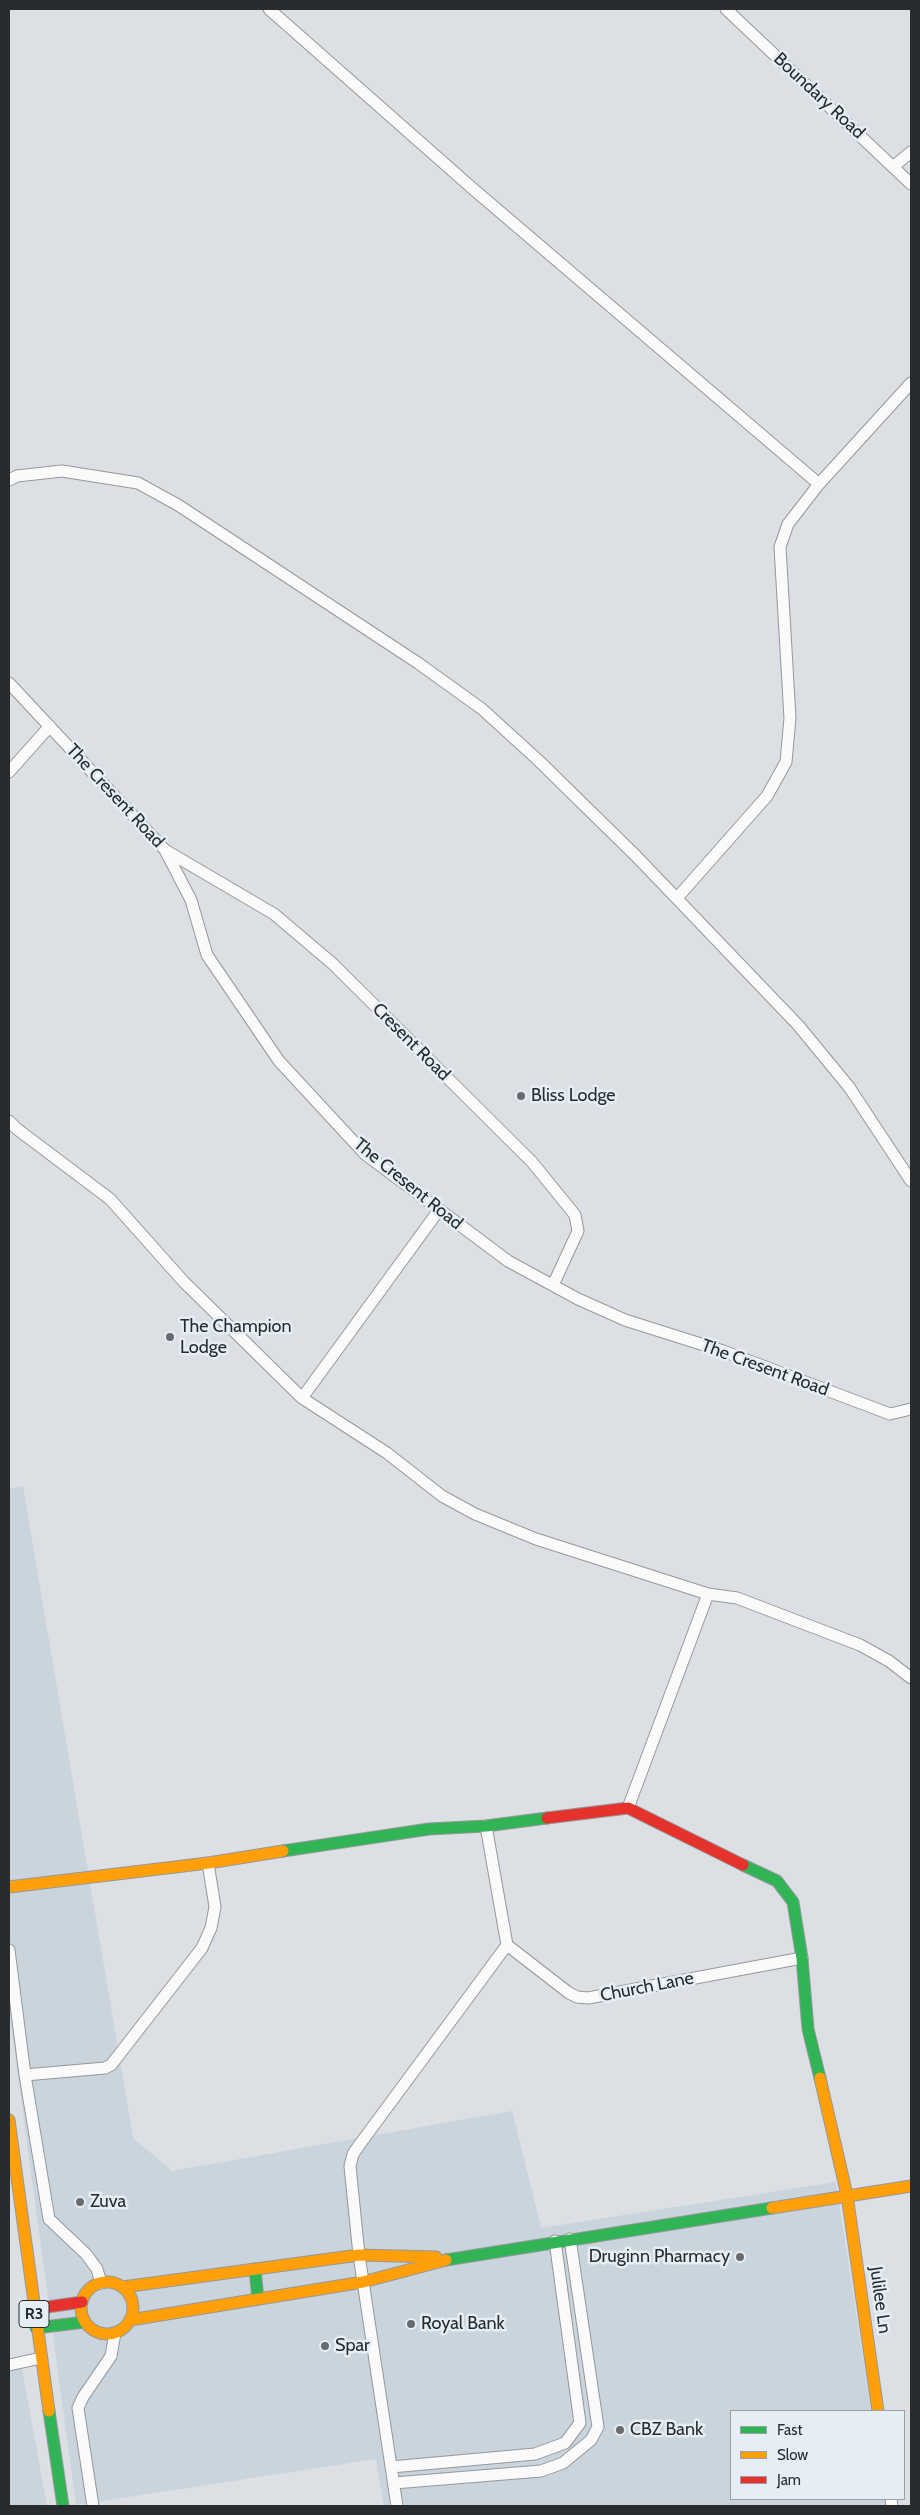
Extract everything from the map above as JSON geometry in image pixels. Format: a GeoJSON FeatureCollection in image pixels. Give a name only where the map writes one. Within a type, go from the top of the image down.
{"type":"FeatureCollection","features":[{"type":"Feature","properties":{"kind":"main road"},"geometry":{"type":"LineString","coordinates":[[9,1887],[208,1863],[429,1829],[486,1826],[628,1808]]}},
{"type":"Feature","properties":{"kind":"main road","name":"Julilee Ln"},"geometry":{"type":"LineString","coordinates":[[628,1808],[777,1881],[794,1902],[802,1958],[808,2029],[847,2195],[878,2410]]}},
{"type":"Feature","properties":{"kind":"main road","name":"R3"},"geometry":{"type":"LineString","coordinates":[[9,2120],[33,2309],[63,2506]]}},
{"type":"Feature","properties":{"kind":"main road"},"geometry":{"type":"LineString","coordinates":[[130,2320],[363,2282],[457,2257],[911,2186]]}},
{"type":"Feature","properties":{"kind":"main road"},"geometry":{"type":"LineString","coordinates":[[123,2287],[358,2255],[457,2257]]}},
{"type":"Feature","properties":{"kind":"main road"},"geometry":{"type":"LineString","coordinates":[[255,2269],[258,2299]]}},
{"type":"Feature","properties":{"kind":"main road"},"geometry":{"type":"LineString","coordinates":[[112,2282],[123,2287],[131,2297],[133,2308],[130,2320],[124,2328],[115,2333],[98,2332],[85,2322],[82,2312],[82,2302],[87,2292],[101,2283],[112,2282]]}},
{"type":"Feature","properties":{"kind":"main road"},"geometry":{"type":"LineString","coordinates":[[33,2309],[82,2302]]}},
{"type":"Feature","properties":{"kind":"main road"},"geometry":{"type":"LineString","coordinates":[[36,2328],[85,2322]]}},
{"type":"Feature","properties":{"kind":"street"},"geometry":{"type":"LineString","coordinates":[[270,9],[479,194],[819,484]]}},
{"type":"Feature","properties":{"kind":"street","name":"Boundary Road"},"geometry":{"type":"LineString","coordinates":[[726,9],[911,184]]}},
{"type":"Feature","properties":{"kind":"street"},"geometry":{"type":"LineString","coordinates":[[894,166],[911,152]]}},
{"type":"Feature","properties":{"kind":"street"},"geometry":{"type":"LineString","coordinates":[[677,898],[767,796],[786,762],[790,718],[780,547],[788,524],[819,484],[911,383]]}},
{"type":"Feature","properties":{"kind":"street"},"geometry":{"type":"LineString","coordinates":[[9,480],[17,476],[62,471],[138,483],[178,505],[418,663],[482,710],[538,760],[677,898],[798,1024],[849,1087],[911,1181]]}},
{"type":"Feature","properties":{"kind":"street","name":"The Cresent Road"},"geometry":{"type":"LineString","coordinates":[[9,683],[165,850],[191,900],[207,956],[279,1061],[365,1154],[508,1261],[578,1300],[625,1320],[723,1351],[890,1414],[911,1410]]}},
{"type":"Feature","properties":{"kind":"street"},"geometry":{"type":"LineString","coordinates":[[9,772],[50,726]]}},
{"type":"Feature","properties":{"kind":"street","name":"Cresent Road"},"geometry":{"type":"LineString","coordinates":[[165,850],[274,914],[333,964],[532,1162],[575,1215],[578,1231],[553,1285]]}},
{"type":"Feature","properties":{"kind":"street"},"geometry":{"type":"LineString","coordinates":[[9,1121],[110,1199],[183,1282],[302,1398],[387,1453],[442,1496],[475,1514],[536,1540],[708,1594],[737,1598],[860,1645],[889,1661],[911,1678]]}},
{"type":"Feature","properties":{"kind":"street"},"geometry":{"type":"LineString","coordinates":[[302,1398],[439,1210]]}},
{"type":"Feature","properties":{"kind":"street"},"geometry":{"type":"LineString","coordinates":[[628,1808],[708,1594]]}},
{"type":"Feature","properties":{"kind":"street"},"geometry":{"type":"LineString","coordinates":[[396,2506],[358,2255],[350,2166],[353,2154],[507,1945],[486,1826]]}},
{"type":"Feature","properties":{"kind":"street"},"geometry":{"type":"LineString","coordinates":[[24,2075],[111,2066],[202,1948],[211,1928],[215,1907],[208,1863]]}},
{"type":"Feature","properties":{"kind":"street","name":"Church Lane"},"geometry":{"type":"LineString","coordinates":[[507,1945],[570,1993],[577,1997],[588,1998],[802,1958]]}},
{"type":"Feature","properties":{"kind":"street"},"geometry":{"type":"LineString","coordinates":[[9,1950],[24,2075],[49,2219],[86,2254],[97,2270],[101,2283]]}},
{"type":"Feature","properties":{"kind":"street"},"geometry":{"type":"LineString","coordinates":[[394,2483],[541,2470],[563,2463],[591,2440],[598,2427],[570,2239]]}},
{"type":"Feature","properties":{"kind":"street"},"geometry":{"type":"LineString","coordinates":[[391,2467],[535,2454],[565,2443],[580,2423],[556,2241]]}},
{"type":"Feature","properties":{"kind":"street"},"geometry":{"type":"LineString","coordinates":[[93,2506],[78,2408],[83,2397],[111,2356],[115,2333]]}},
{"type":"Feature","properties":{"kind":"street"},"geometry":{"type":"LineString","coordinates":[[9,2366],[41,2358]]}},
{"type":"Feature","properties":{"kind":"street"},"geometry":{"type":"LineString","coordinates":[[576,2388],[592,2385]]}},
{"type":"Feature","properties":{"kind":"street"},"geometry":{"type":"LineString","coordinates":[[491,2458],[492,2475]]}},
{"type":"Feature","properties":{"kind":"shaded area"},"geometry":{"type":"Polygon","coordinates":[[[23,1486],[133,2138],[172,2171],[512,2111],[541,2228],[836,2182],[871,2410],[730,2410],[730,2500],[885,2500],[886,2506],[384,2506],[376,2459],[76,2505],[9,2011],[9,1489],[23,1486]]]}},
{"type":"Feature","properties":{"kind":"shaded area"},"geometry":{"type":"Polygon","coordinates":[[[21,2363],[47,2506],[9,2506],[9,2365],[21,2363]]]}},
{"type":"Feature","properties":{"kind":"traffic: fast"},"geometry":{"type":"LineString","coordinates":[[283,1851],[429,1829],[486,1826],[547,1818]]}},
{"type":"Feature","properties":{"kind":"traffic: fast"},"geometry":{"type":"LineString","coordinates":[[743,1865],[777,1881],[793,1902],[802,1958],[808,2029],[820,2078]]}},
{"type":"Feature","properties":{"kind":"traffic: fast"},"geometry":{"type":"LineString","coordinates":[[446,2260],[772,2208]]}},
{"type":"Feature","properties":{"kind":"traffic: fast"},"geometry":{"type":"LineString","coordinates":[[255,2269],[258,2299]]}},
{"type":"Feature","properties":{"kind":"traffic: fast"},"geometry":{"type":"LineString","coordinates":[[36,2328],[85,2322]]}},
{"type":"Feature","properties":{"kind":"traffic: fast"},"geometry":{"type":"LineString","coordinates":[[49,2411],[63,2506]]}},
{"type":"Feature","properties":{"kind":"traffic: slow"},"geometry":{"type":"LineString","coordinates":[[9,1887],[208,1863],[283,1851]]}},
{"type":"Feature","properties":{"kind":"traffic: slow"},"geometry":{"type":"LineString","coordinates":[[820,2078],[847,2195],[878,2410]]}},
{"type":"Feature","properties":{"kind":"traffic: slow"},"geometry":{"type":"LineString","coordinates":[[9,2120],[49,2411]]}},
{"type":"Feature","properties":{"kind":"traffic: slow"},"geometry":{"type":"LineString","coordinates":[[772,2208],[911,2186]]}},
{"type":"Feature","properties":{"kind":"traffic: slow"},"geometry":{"type":"LineString","coordinates":[[123,2287],[359,2255],[436,2257]]}},
{"type":"Feature","properties":{"kind":"traffic: slow"},"geometry":{"type":"LineString","coordinates":[[130,2320],[363,2282],[446,2260]]}},
{"type":"Feature","properties":{"kind":"traffic: slow"},"geometry":{"type":"LineString","coordinates":[[107,2282],[117,2284],[125,2290],[131,2298],[133,2308],[131,2318],[125,2326],[117,2332],[107,2334],[97,2332],[89,2326],[83,2318],[81,2308],[83,2298],[89,2290],[97,2284],[107,2282]]}},
{"type":"Feature","properties":{"kind":"traffic: jam"},"geometry":{"type":"LineString","coordinates":[[547,1818],[628,1808],[743,1865]]}},
{"type":"Feature","properties":{"kind":"traffic: jam"},"geometry":{"type":"LineString","coordinates":[[33,2309],[82,2302]]}},
{"type":"Feature","properties":{"kind":"place","name":"Bliss Lodge"},"geometry":{"type":"Point","coordinates":[521,1096]}},
{"type":"Feature","properties":{"kind":"place","name":"The Champion Lodge"},"geometry":{"type":"Point","coordinates":[170,1337]}},
{"type":"Feature","properties":{"kind":"place","name":"Zuva"},"geometry":{"type":"Point","coordinates":[80,2202]}},
{"type":"Feature","properties":{"kind":"place","name":"Druginn Pharmacy"},"geometry":{"type":"Point","coordinates":[740,2257]}},
{"type":"Feature","properties":{"kind":"place","name":"Royal Bank"},"geometry":{"type":"Point","coordinates":[411,2324]}},
{"type":"Feature","properties":{"kind":"place","name":"Spar"},"geometry":{"type":"Point","coordinates":[325,2346]}},
{"type":"Feature","properties":{"kind":"place","name":"CBZ Bank"},"geometry":{"type":"Point","coordinates":[620,2430]}}]}
